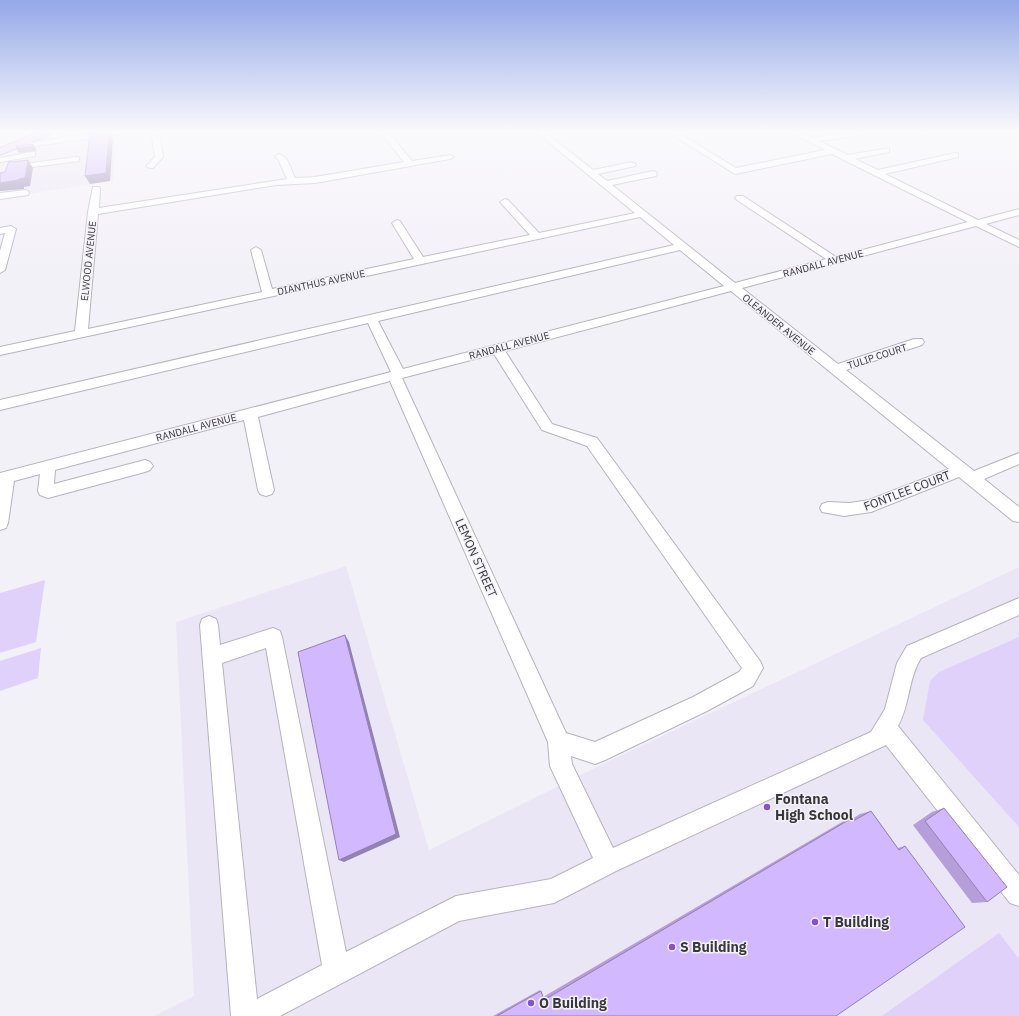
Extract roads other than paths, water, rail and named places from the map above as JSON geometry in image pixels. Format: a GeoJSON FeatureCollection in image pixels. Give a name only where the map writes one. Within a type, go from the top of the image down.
{"type":"FeatureCollection","features":[{"type":"Feature","properties":{"kind":"street"},"geometry":{"type":"LineString","coordinates":[[93,212],[292,181],[318,179]]}},
{"type":"Feature","properties":{"kind":"street","name":"OLEANDER AVENUE"},"geometry":{"type":"LineString","coordinates":[[599,179],[1019,516]]}},
{"type":"Feature","properties":{"kind":"street"},"geometry":{"type":"LineString","coordinates":[[604,184],[626,179]]}},
{"type":"Feature","properties":{"kind":"street"},"geometry":{"type":"LineString","coordinates":[[891,179],[1019,244]]}},
{"type":"Feature","properties":{"kind":"street","name":"ELWOOD AVENUE"},"geometry":{"type":"LineString","coordinates":[[80,334],[96,189]]}},
{"type":"Feature","properties":{"kind":"street"},"geometry":{"type":"LineString","coordinates":[[0,196],[25,193]]}},
{"type":"Feature","properties":{"kind":"street"},"geometry":{"type":"LineString","coordinates":[[740,198],[834,260]]}},
{"type":"Feature","properties":{"kind":"street"},"geometry":{"type":"LineString","coordinates":[[505,202],[537,237]]}},
{"type":"Feature","properties":{"kind":"street","name":"RANDALL AVENUE"},"geometry":{"type":"LineString","coordinates":[[4,478],[1019,212]]}},
{"type":"Feature","properties":{"kind":"street","name":"DIANTHUS AVENUE"},"geometry":{"type":"LineString","coordinates":[[0,351],[642,214]]}},
{"type":"Feature","properties":{"kind":"street"},"geometry":{"type":"LineString","coordinates":[[397,223],[421,262]]}},
{"type":"Feature","properties":{"kind":"street"},"geometry":{"type":"LineString","coordinates":[[0,231],[11,229],[0,270]]}},
{"type":"Feature","properties":{"kind":"street"},"geometry":{"type":"LineString","coordinates":[[0,405],[682,246]]}},
{"type":"Feature","properties":{"kind":"street"},"geometry":{"type":"LineString","coordinates":[[256,250],[268,294]]}},
{"type":"Feature","properties":{"kind":"street","name":"LEMON STREET"},"geometry":{"type":"LineString","coordinates":[[371,318],[559,741],[561,766],[608,862]]}},
{"type":"Feature","properties":{"kind":"street","name":"TULIP COURT"},"geometry":{"type":"LineString","coordinates":[[836,370],[918,342]]}},
{"type":"Feature","properties":{"kind":"street"},"geometry":{"type":"LineString","coordinates":[[497,348],[547,427],[592,442],[753,668],[746,679],[700,704],[595,753],[559,741]]}},
{"type":"Feature","properties":{"kind":"street"},"geometry":{"type":"LineString","coordinates":[[250,413],[266,490]]}},
{"type":"Feature","properties":{"kind":"street","name":"FONTLEE COURT"},"geometry":{"type":"LineString","coordinates":[[828,508],[857,510],[1019,458]]}},
{"type":"Feature","properties":{"kind":"street"},"geometry":{"type":"LineString","coordinates":[[48,466],[46,491],[48,492],[144,466]]}},
{"type":"Feature","properties":{"kind":"street"},"geometry":{"type":"LineString","coordinates":[[0,523],[4,478]]}},
{"type":"Feature","properties":{"kind":"street"},"geometry":{"type":"LineString","coordinates":[[252,1016],[456,909],[554,891],[608,862],[878,739],[894,714],[907,663],[914,652],[1019,606]]}},
{"type":"Feature","properties":{"kind":"street"},"geometry":{"type":"LineString","coordinates":[[209,625],[245,1016]]}},
{"type":"Feature","properties":{"kind":"street"},"geometry":{"type":"LineString","coordinates":[[212,657],[273,637],[337,972]]}},
{"type":"Feature","properties":{"kind":"street"},"geometry":{"type":"LineString","coordinates":[[885,727],[1019,894]]}},
{"type":"Feature","properties":{"kind":"place","name":"Fontana High School"},"geometry":{"type":"Point","coordinates":[767,807]}},
{"type":"Feature","properties":{"kind":"place","name":"T Building"},"geometry":{"type":"Point","coordinates":[815,922]}},
{"type":"Feature","properties":{"kind":"place","name":"S Building"},"geometry":{"type":"Point","coordinates":[672,947]}},
{"type":"Feature","properties":{"kind":"place","name":"O Building"},"geometry":{"type":"Point","coordinates":[531,1003]}}]}
